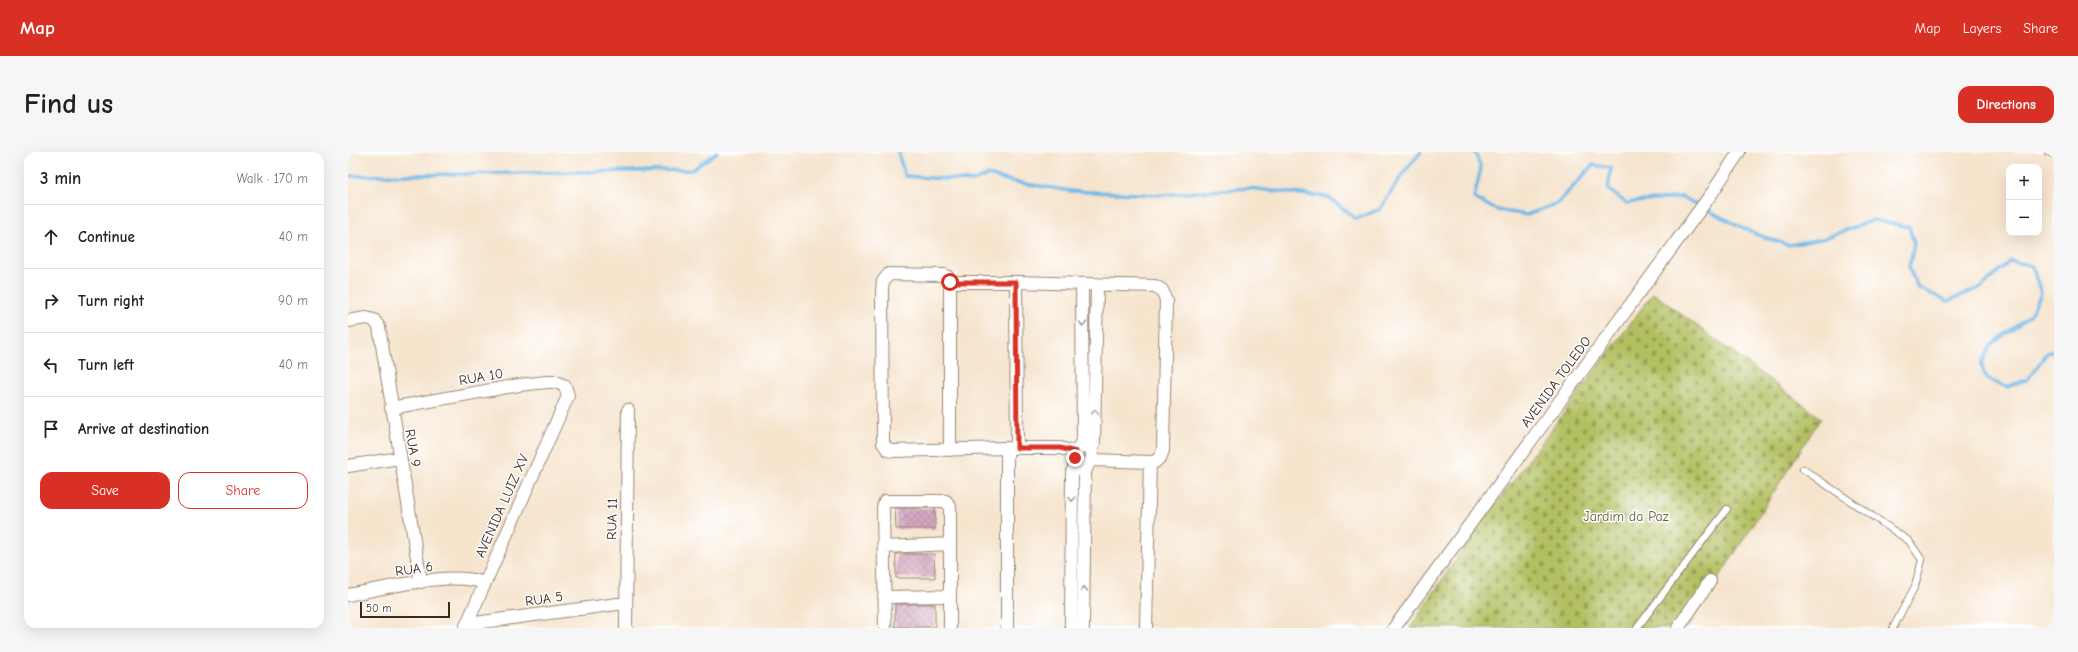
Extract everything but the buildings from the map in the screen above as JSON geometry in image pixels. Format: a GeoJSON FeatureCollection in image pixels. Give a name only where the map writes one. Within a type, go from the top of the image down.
{"type":"FeatureCollection","features":[{"type":"Feature","properties":{"kind":"street","name":"AVENIDA TOLEDO"},"geometry":{"type":"LineString","coordinates":[[1394,628],[1692,221],[1739,152]]}},
{"type":"Feature","properties":{"kind":"street"},"geometry":{"type":"LineString","coordinates":[[950,282],[1016,282],[1155,286],[1162,290],[1164,294],[1163,450],[1161,456],[1155,462],[1084,455],[1060,448],[950,450],[888,450],[883,443],[882,429],[883,281],[889,274],[944,275],[948,277],[950,282],[950,450]]}},
{"type":"Feature","properties":{"kind":"street"},"geometry":{"type":"LineString","coordinates":[[1007,628],[1016,282]]}},
{"type":"Feature","properties":{"kind":"street"},"geometry":{"type":"LineString","coordinates":[[1082,285],[1083,439],[1085,472],[1083,628]]}},
{"type":"Feature","properties":{"kind":"street"},"geometry":{"type":"LineString","coordinates":[[1071,628],[1072,472],[1094,442],[1097,285]]}},
{"type":"Feature","properties":{"kind":"street","name":"RUA 9"},"geometry":{"type":"LineString","coordinates":[[348,321],[366,318],[374,320],[379,327],[391,408],[421,582]]}},
{"type":"Feature","properties":{"kind":"street","name":"RUA 10"},"geometry":{"type":"LineString","coordinates":[[391,408],[547,382],[556,382],[565,386],[568,396]]}},
{"type":"Feature","properties":{"kind":"street","name":"AVENIDA LUIZ XV"},"geometry":{"type":"LineString","coordinates":[[466,626],[484,582],[568,396]]}},
{"type":"Feature","properties":{"kind":"street","name":"RUA 11"},"geometry":{"type":"LineString","coordinates":[[626,628],[625,603],[628,410]]}},
{"type":"Feature","properties":{"kind":"street"},"geometry":{"type":"LineString","coordinates":[[348,466],[400,458]]}},
{"type":"Feature","properties":{"kind":"street"},"geometry":{"type":"LineString","coordinates":[[1146,628],[1150,462]]}},
{"type":"Feature","properties":{"kind":"street"},"geometry":{"type":"LineString","coordinates":[[885,628],[885,501],[946,500],[950,507],[950,628]]}},
{"type":"Feature","properties":{"kind":"street"},"geometry":{"type":"LineString","coordinates":[[884,547],[950,544]]}},
{"type":"Feature","properties":{"kind":"street","name":"RUA 6"},"geometry":{"type":"LineString","coordinates":[[348,595],[421,582],[466,578],[484,582]]}},
{"type":"Feature","properties":{"kind":"street"},"geometry":{"type":"LineString","coordinates":[[1678,628],[1710,582]]}},
{"type":"Feature","properties":{"kind":"street"},"geometry":{"type":"LineString","coordinates":[[884,597],[950,596]]}},
{"type":"Feature","properties":{"kind":"street","name":"RUA 5"},"geometry":{"type":"LineString","coordinates":[[466,626],[625,603]]}},
{"type":"Feature","properties":{"kind":"lane"},"geometry":{"type":"LineString","coordinates":[[2048,152],[2054,154]]}},
{"type":"Feature","properties":{"kind":"lane"},"geometry":{"type":"LineString","coordinates":[[1803,469],[1909,541],[1922,560],[1916,586],[1894,628]]}},
{"type":"Feature","properties":{"kind":"lane"},"geometry":{"type":"LineString","coordinates":[[1638,628],[1728,509]]}},
{"type":"Feature","properties":{"kind":"green space","name":"Jardim da Paz"},"geometry":{"type":"Polygon","coordinates":[[[1653,293],[1821,418],[1687,628],[1410,628],[1464,547],[1653,293]]]}},
{"type":"Feature","properties":{"kind":"waterway"},"geometry":{"type":"LineString","coordinates":[[348,176],[692,170],[717,152]]}},
{"type":"Feature","properties":{"kind":"waterway"},"geometry":{"type":"LineString","coordinates":[[898,152],[905,176],[974,181],[988,175],[1015,182],[1071,191],[1161,195],[1248,188],[1328,197],[1356,219],[1380,209],[1404,172],[1421,152]]}},
{"type":"Feature","properties":{"kind":"waterway"},"geometry":{"type":"LineString","coordinates":[[1475,152],[1481,168],[1474,198],[1497,210],[1527,215],[1558,203],[1593,165],[1611,168],[1608,189],[1626,203],[1682,197],[1755,234],[1788,245],[1822,239],[1874,220],[1909,227],[1914,243],[1909,268],[1918,288],[1948,301],[1982,287],[2010,261],[2032,266],[2041,293],[2030,315],[1991,345],[1981,365],[1987,379],[2007,387],[2028,379],[2047,353],[2054,351]]}},
{"type":"Feature","properties":{"kind":"route"},"geometry":{"type":"LineString","coordinates":[[950,282],[1016,282],[1017,448],[1060,448],[1076,452],[1075,458]]}}]}
